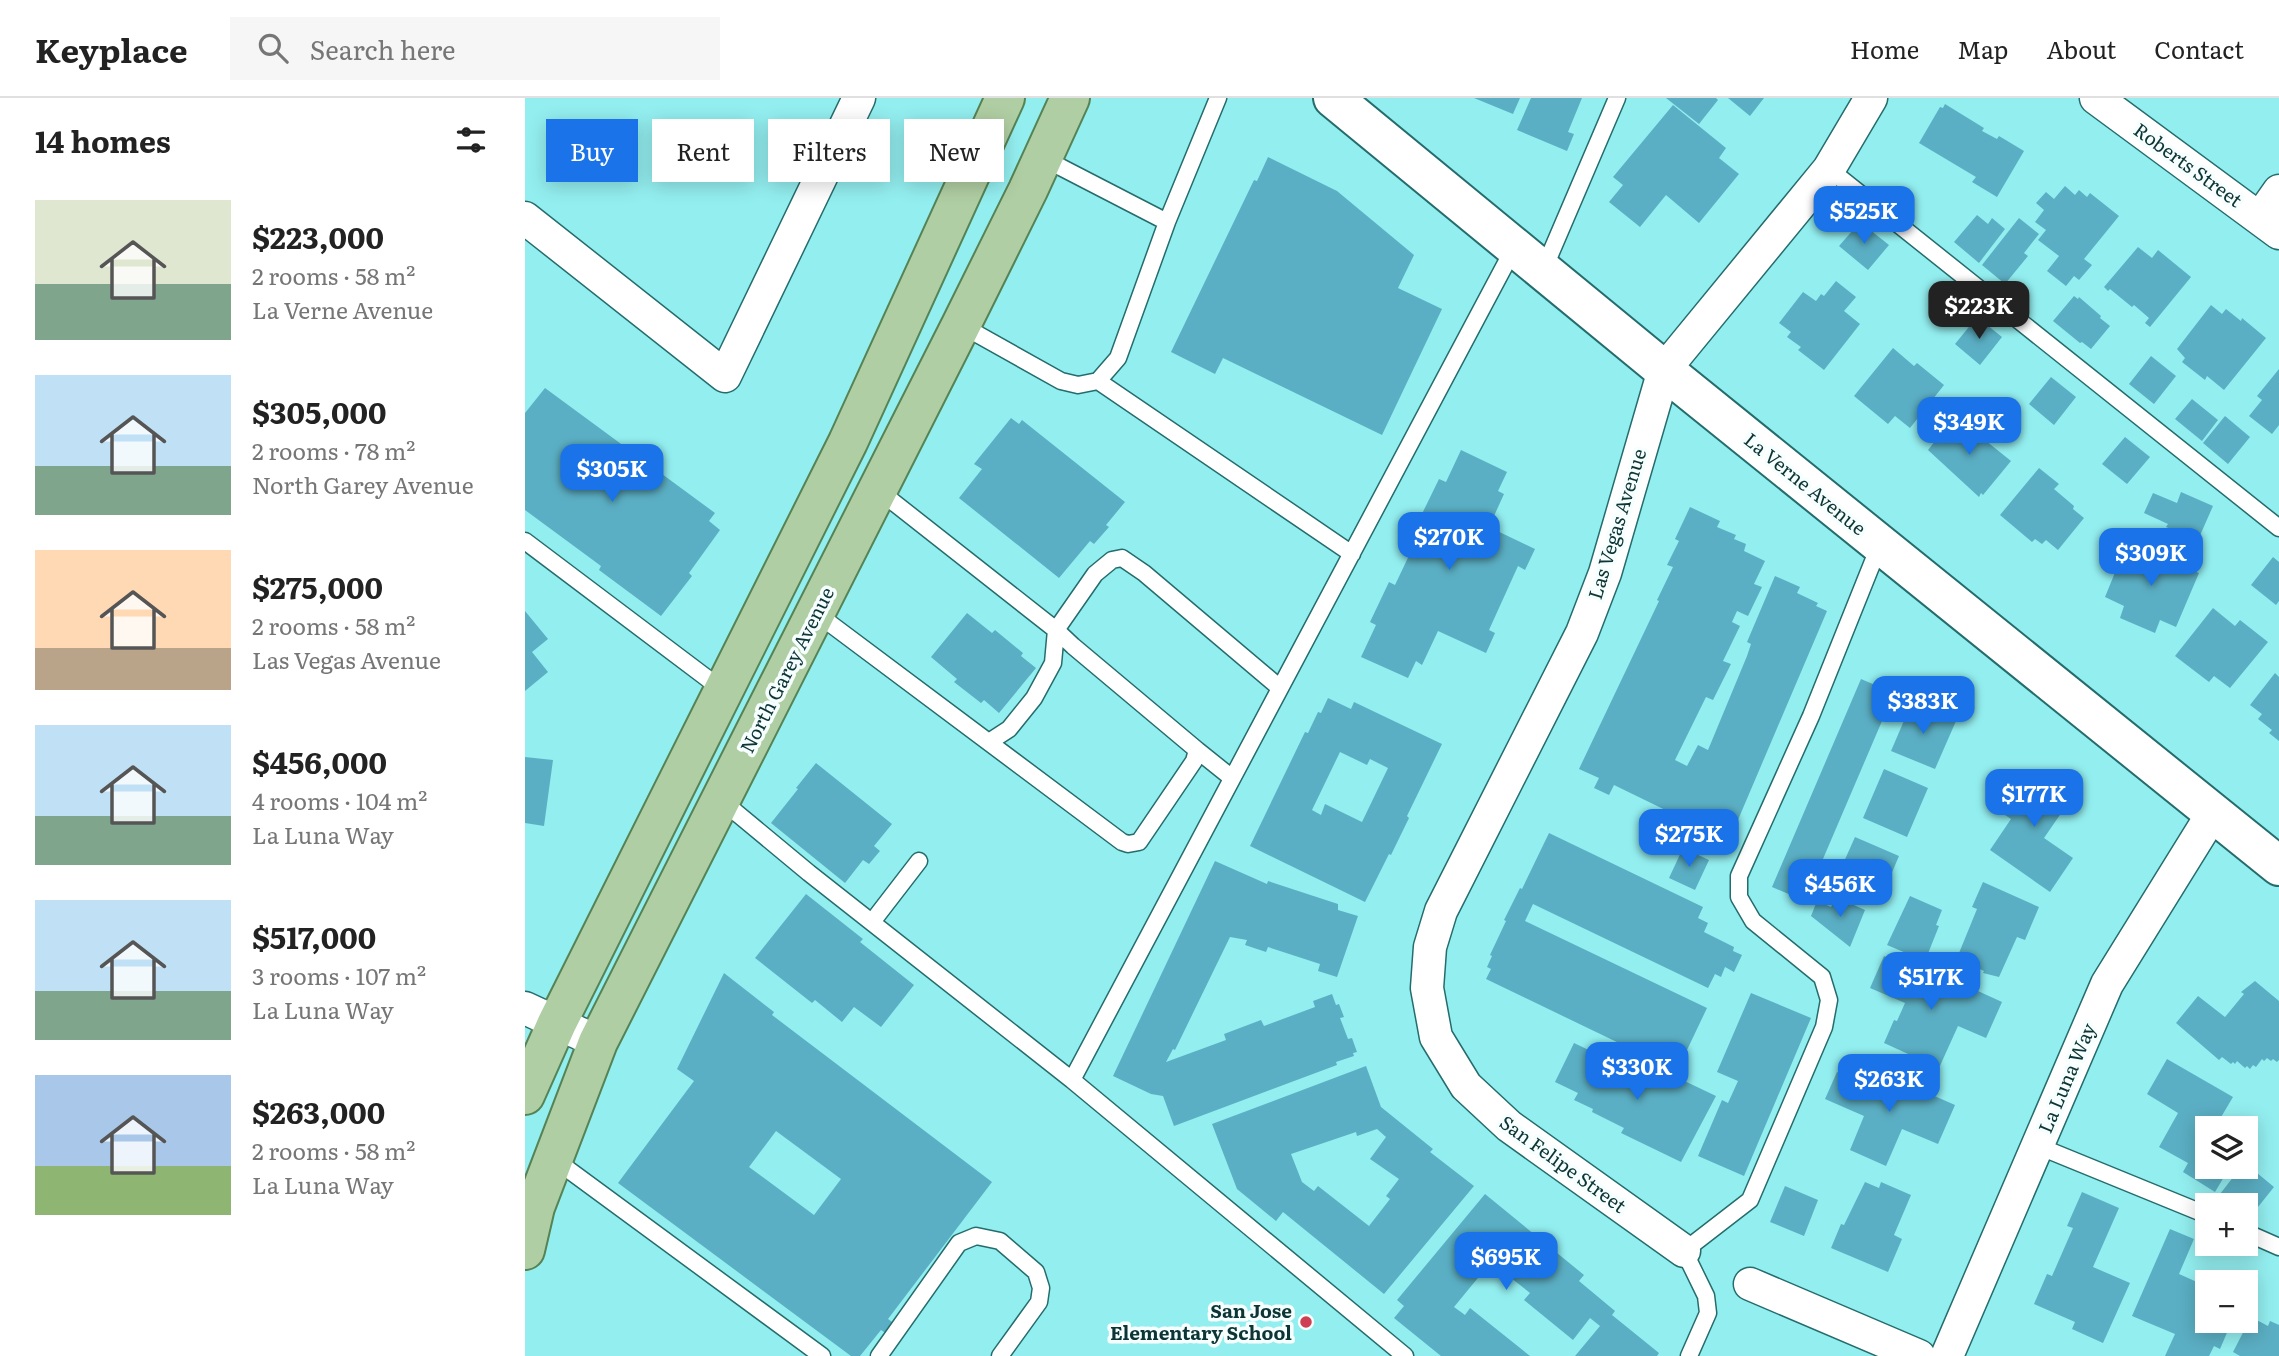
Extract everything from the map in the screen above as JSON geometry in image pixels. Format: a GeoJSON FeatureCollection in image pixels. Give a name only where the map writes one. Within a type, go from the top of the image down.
{"type":"FeatureCollection","features":[{"type":"Feature","properties":{"kind":"main road"},"geometry":{"type":"LineString","coordinates":[[525,1096],[541,1015],[724,691],[848,442],[1005,98]]}},
{"type":"Feature","properties":{"kind":"main road","name":"North Garey Avenue"},"geometry":{"type":"LineString","coordinates":[[525,1250],[535,1207],[598,1042],[961,325],[1070,98]]}},
{"type":"Feature","properties":{"kind":"main road","name":"La Verne Avenue"},"geometry":{"type":"LineString","coordinates":[[1335,99],[1664,370],[2279,866]]}},
{"type":"Feature","properties":{"kind":"street"},"geometry":{"type":"LineString","coordinates":[[525,218],[725,376],[859,98]]}},
{"type":"Feature","properties":{"kind":"street","name":"Las Vegas Avenue"},"geometry":{"type":"LineString","coordinates":[[1427,988],[1430,947],[1441,911],[1581,633],[1600,585],[1664,370],[1829,169],[1871,98]]}},
{"type":"Feature","properties":{"kind":"street","name":"Roberts Street"},"geometry":{"type":"LineString","coordinates":[[2096,98],[2270,225]]}},
{"type":"Feature","properties":{"kind":"street"},"geometry":{"type":"LineString","coordinates":[[2270,225],[2279,191]]}},
{"type":"Feature","properties":{"kind":"street","name":"La Luna Way"},"geometry":{"type":"LineString","coordinates":[[1947,1356],[2107,984],[2213,813]]}},
{"type":"Feature","properties":{"kind":"street","name":"San Felipe Street"},"geometry":{"type":"LineString","coordinates":[[1427,988],[1436,1037],[1467,1086],[1509,1126],[1684,1251]]}},
{"type":"Feature","properties":{"kind":"street"},"geometry":{"type":"LineString","coordinates":[[541,1015],[598,1042]]}},
{"type":"Feature","properties":{"kind":"street"},"geometry":{"type":"LineString","coordinates":[[1750,1284],[1919,1356]]}},
{"type":"Feature","properties":{"kind":"lane"},"geometry":{"type":"LineString","coordinates":[[961,325],[1061,381],[1078,385],[1098,381],[1118,358],[1167,222],[1219,98]]}},
{"type":"Feature","properties":{"kind":"lane"},"geometry":{"type":"LineString","coordinates":[[1072,1080],[1352,554],[1529,259],[1616,98]]}},
{"type":"Feature","properties":{"kind":"lane"},"geometry":{"type":"LineString","coordinates":[[1043,158],[1167,222]]}},
{"type":"Feature","properties":{"kind":"lane"},"geometry":{"type":"LineString","coordinates":[[1829,169],[2279,528]]}},
{"type":"Feature","properties":{"kind":"lane"},"geometry":{"type":"LineString","coordinates":[[1098,381],[1352,554]]}},
{"type":"Feature","properties":{"kind":"lane"},"geometry":{"type":"LineString","coordinates":[[878,490],[1056,630],[1233,778]]}},
{"type":"Feature","properties":{"kind":"lane"},"geometry":{"type":"LineString","coordinates":[[525,541],[724,691]]}},
{"type":"Feature","properties":{"kind":"lane"},"geometry":{"type":"LineString","coordinates":[[1689,1356],[1708,1313],[1706,1296],[1684,1251],[1750,1200],[1824,1027],[1829,1000],[1822,977],[1753,921],[1739,897],[1739,876],[1811,716],[1880,544]]}},
{"type":"Feature","properties":{"kind":"lane"},"geometry":{"type":"LineString","coordinates":[[989,742],[1009,729],[1034,698],[1053,663],[1056,630],[1095,574],[1112,560],[1122,558],[1144,573],[1280,688]]}},
{"type":"Feature","properties":{"kind":"lane"},"geometry":{"type":"LineString","coordinates":[[816,613],[1122,842],[1139,842],[1194,761],[1197,750]]}},
{"type":"Feature","properties":{"kind":"lane"},"geometry":{"type":"LineString","coordinates":[[721,800],[1072,1080],[1405,1356]]}},
{"type":"Feature","properties":{"kind":"lane"},"geometry":{"type":"LineString","coordinates":[[872,922],[919,861]]}},
{"type":"Feature","properties":{"kind":"lane"},"geometry":{"type":"LineString","coordinates":[[2038,1146],[2195,1210]]}},
{"type":"Feature","properties":{"kind":"lane"},"geometry":{"type":"LineString","coordinates":[[554,1159],[822,1356]]}},
{"type":"Feature","properties":{"kind":"lane"},"geometry":{"type":"LineString","coordinates":[[879,1356],[959,1243],[977,1236],[1000,1241],[1036,1272],[1041,1288],[1039,1302],[1000,1356]]}},
{"type":"Feature","properties":{"kind":"lane"},"geometry":{"type":"LineString","coordinates":[[2258,1238],[2279,1247]]}},
{"type":"Feature","properties":{"kind":"building"},"geometry":{"type":"Polygon","coordinates":[[[1474,98],[1520,98],[1513,114],[1474,98]]]}},
{"type":"Feature","properties":{"kind":"building"},"geometry":{"type":"Polygon","coordinates":[[[1531,98],[1582,98],[1568,132],[1574,134],[1567,151],[1517,130],[1531,98]]]}},
{"type":"Feature","properties":{"kind":"building"},"geometry":{"type":"Polygon","coordinates":[[[1666,98],[1716,98],[1718,100],[1699,124],[1666,98]]]}},
{"type":"Feature","properties":{"kind":"building"},"geometry":{"type":"Polygon","coordinates":[[[1728,98],[1764,98],[1750,116],[1728,98]]]}},
{"type":"Feature","properties":{"kind":"building"},"geometry":{"type":"Polygon","coordinates":[[[1945,104],[1984,128],[1982,131],[1997,139],[1999,136],[2024,151],[1997,197],[1972,182],[1976,177],[1919,143],[1940,107],[1943,108],[1945,104]]]}},
{"type":"Feature","properties":{"kind":"building"},"geometry":{"type":"Polygon","coordinates":[[[1673,105],[1726,148],[1719,158],[1739,174],[1699,223],[1666,195],[1640,227],[1609,202],[1623,185],[1613,177],[1673,105]]]}},
{"type":"Feature","properties":{"kind":"building"},"geometry":{"type":"Polygon","coordinates":[[[1268,157],[1337,191],[1414,255],[1398,288],[1442,309],[1382,435],[1223,358],[1215,374],[1171,352],[1254,180],[1257,181],[1268,157]]]}},
{"type":"Feature","properties":{"kind":"building"},"geometry":{"type":"Polygon","coordinates":[[[2065,186],[2075,195],[2079,190],[2087,197],[2090,193],[2119,216],[2084,259],[2092,265],[2079,280],[2074,276],[2066,286],[2047,271],[2059,256],[2038,240],[2046,230],[2035,222],[2044,210],[2036,203],[2046,192],[2054,199],[2065,186]]]}},
{"type":"Feature","properties":{"kind":"building"},"geometry":{"type":"Polygon","coordinates":[[[1977,215],[1988,224],[1992,218],[2005,229],[1979,263],[1954,242],[1977,215]]]}},
{"type":"Feature","properties":{"kind":"building"},"geometry":{"type":"Polygon","coordinates":[[[2019,218],[2039,234],[2024,253],[2028,256],[2005,284],[1982,265],[2019,218]]]}},
{"type":"Feature","properties":{"kind":"building"},"geometry":{"type":"Polygon","coordinates":[[[1860,222],[1889,245],[1868,270],[1839,246],[1860,222]]]}},
{"type":"Feature","properties":{"kind":"building"},"geometry":{"type":"Polygon","coordinates":[[[2138,247],[2152,258],[2158,250],[2191,277],[2150,327],[2145,323],[2149,318],[2134,305],[2132,307],[2104,287],[2138,247]]]}},
{"type":"Feature","properties":{"kind":"building"},"geometry":{"type":"Polygon","coordinates":[[[1836,281],[1856,297],[1844,311],[1860,324],[1824,370],[1798,350],[1801,347],[1787,337],[1791,332],[1779,323],[1803,292],[1816,301],[1821,294],[1824,296],[1836,281]]]}},
{"type":"Feature","properties":{"kind":"building"},"geometry":{"type":"Polygon","coordinates":[[[2074,296],[2078,299],[2079,297],[2110,326],[2091,349],[2053,321],[2074,296]]]}},
{"type":"Feature","properties":{"kind":"building"},"geometry":{"type":"Polygon","coordinates":[[[2211,305],[2222,314],[2226,309],[2241,321],[2242,318],[2266,338],[2224,390],[2207,376],[2205,380],[2182,362],[2185,358],[2177,349],[2211,305]]]}},
{"type":"Feature","properties":{"kind":"building"},"geometry":{"type":"Polygon","coordinates":[[[1977,317],[2002,337],[1980,365],[1955,344],[1977,317]]]}},
{"type":"Feature","properties":{"kind":"building"},"geometry":{"type":"Polygon","coordinates":[[[1893,348],[1914,366],[1917,363],[1944,385],[1910,428],[1895,416],[1888,424],[1854,396],[1893,348]]]}},
{"type":"Feature","properties":{"kind":"building"},"geometry":{"type":"Polygon","coordinates":[[[2151,356],[2176,376],[2154,404],[2129,384],[2151,356]]]}},
{"type":"Feature","properties":{"kind":"building"},"geometry":{"type":"Polygon","coordinates":[[[2279,369],[2279,425],[2272,434],[2249,416],[2262,400],[2257,396],[2279,369]]]}},
{"type":"Feature","properties":{"kind":"building"},"geometry":{"type":"Polygon","coordinates":[[[2051,377],[2076,397],[2054,425],[2029,404],[2051,377]]]}},
{"type":"Feature","properties":{"kind":"building"},"geometry":{"type":"Polygon","coordinates":[[[545,388],[715,513],[709,521],[720,530],[689,573],[692,576],[661,616],[599,570],[601,566],[525,510],[525,413],[545,388]]]}},
{"type":"Feature","properties":{"kind":"building"},"geometry":{"type":"Polygon","coordinates":[[[2192,399],[2218,420],[2202,441],[2175,419],[2192,399]]]}},
{"type":"Feature","properties":{"kind":"building"},"geometry":{"type":"Polygon","coordinates":[[[1955,416],[2011,461],[1979,497],[1928,450],[1955,416]]]}},
{"type":"Feature","properties":{"kind":"building"},"geometry":{"type":"Polygon","coordinates":[[[2225,416],[2250,437],[2228,464],[2203,443],[2225,416]]]}},
{"type":"Feature","properties":{"kind":"building"},"geometry":{"type":"Polygon","coordinates":[[[1011,418],[1019,424],[1022,420],[1125,502],[1106,525],[1109,527],[1094,544],[1090,541],[1059,578],[959,498],[982,469],[974,464],[1011,418]]]}},
{"type":"Feature","properties":{"kind":"building"},"geometry":{"type":"Polygon","coordinates":[[[2125,437],[2150,457],[2127,484],[2102,464],[2125,437]]]}},
{"type":"Feature","properties":{"kind":"building"},"geometry":{"type":"Polygon","coordinates":[[[1461,450],[1507,472],[1498,491],[1504,494],[1489,527],[1535,549],[1525,570],[1518,566],[1489,630],[1495,633],[1486,653],[1438,631],[1422,665],[1416,661],[1408,678],[1361,657],[1376,625],[1370,622],[1389,582],[1395,585],[1425,522],[1419,520],[1439,479],[1446,482],[1461,450]]]}},
{"type":"Feature","properties":{"kind":"building"},"geometry":{"type":"Polygon","coordinates":[[[2039,468],[2059,484],[2054,489],[2084,518],[2058,550],[2046,540],[2042,544],[2035,539],[2032,542],[2000,515],[2039,468]]]}},
{"type":"Feature","properties":{"kind":"building"},"geometry":{"type":"Polygon","coordinates":[[[2181,492],[2213,506],[2198,540],[2166,527],[2168,524],[2144,513],[2153,493],[2177,503],[2181,492]]]}},
{"type":"Feature","properties":{"kind":"building"},"geometry":{"type":"Polygon","coordinates":[[[1690,507],[1720,521],[1717,527],[1736,535],[1734,539],[1746,544],[1744,551],[1765,561],[1754,584],[1762,587],[1748,616],[1737,611],[1732,622],[1740,626],[1723,661],[1731,664],[1713,700],[1706,697],[1675,760],[1687,766],[1698,745],[1708,750],[1747,656],[1751,644],[1747,642],[1775,576],[1800,587],[1797,593],[1818,603],[1816,606],[1827,611],[1729,841],[1614,785],[1609,795],[1594,788],[1599,778],[1579,769],[1659,601],[1657,600],[1673,567],[1667,565],[1679,541],[1675,539],[1690,507]]]}},
{"type":"Feature","properties":{"kind":"building"},"geometry":{"type":"Polygon","coordinates":[[[2127,543],[2199,573],[2176,627],[2160,620],[2155,633],[2120,618],[2124,606],[2105,597],[2127,543]]]}},
{"type":"Feature","properties":{"kind":"building"},"geometry":{"type":"Polygon","coordinates":[[[2273,557],[2279,562],[2279,601],[2276,605],[2251,585],[2273,557]]]}},
{"type":"Feature","properties":{"kind":"building"},"geometry":{"type":"Polygon","coordinates":[[[2213,608],[2235,626],[2240,620],[2268,642],[2230,688],[2214,676],[2209,682],[2175,656],[2213,608]]]}},
{"type":"Feature","properties":{"kind":"building"},"geometry":{"type":"Polygon","coordinates":[[[525,611],[548,639],[532,652],[548,672],[525,691],[525,611]]]}},
{"type":"Feature","properties":{"kind":"building"},"geometry":{"type":"Polygon","coordinates":[[[967,613],[992,633],[995,630],[1023,653],[1021,656],[1036,668],[999,713],[984,700],[981,703],[954,682],[957,679],[931,657],[967,613]]]}},
{"type":"Feature","properties":{"kind":"building"},"geometry":{"type":"Polygon","coordinates":[[[2275,673],[2279,677],[2279,741],[2269,733],[2272,730],[2258,719],[2262,714],[2250,705],[2275,673]]]}},
{"type":"Feature","properties":{"kind":"building"},"geometry":{"type":"Polygon","coordinates":[[[1861,679],[1894,693],[1805,901],[1772,887],[1861,679]]]}},
{"type":"Feature","properties":{"kind":"building"},"geometry":{"type":"Polygon","coordinates":[[[1328,698],[1351,709],[1354,702],[1442,744],[1391,855],[1389,854],[1365,902],[1250,846],[1305,732],[1308,733],[1318,712],[1321,713],[1328,698]],[[1340,752],[1312,810],[1321,815],[1325,804],[1362,822],[1388,768],[1370,759],[1367,765],[1340,752]]]}},
{"type":"Feature","properties":{"kind":"building"},"geometry":{"type":"Polygon","coordinates":[[[1912,702],[1956,721],[1935,769],[1891,751],[1912,702]]]}},
{"type":"Feature","properties":{"kind":"building"},"geometry":{"type":"Polygon","coordinates":[[[525,757],[553,760],[544,826],[525,823],[525,757]]]}},
{"type":"Feature","properties":{"kind":"building"},"geometry":{"type":"Polygon","coordinates":[[[816,763],[892,824],[874,846],[880,851],[869,864],[863,860],[845,883],[771,823],[816,763]]]}},
{"type":"Feature","properties":{"kind":"building"},"geometry":{"type":"Polygon","coordinates":[[[1884,769],[1928,788],[1907,837],[1863,818],[1884,769]]]}},
{"type":"Feature","properties":{"kind":"building"},"geometry":{"type":"Polygon","coordinates":[[[2044,769],[2072,788],[2061,803],[2066,806],[2044,838],[2073,858],[2050,892],[1990,850],[2011,819],[2005,815],[2016,800],[2002,790],[2015,771],[2033,784],[2044,769]]]}},
{"type":"Feature","properties":{"kind":"building"},"geometry":{"type":"Polygon","coordinates":[[[1549,833],[1703,907],[1698,918],[1708,923],[1704,932],[1734,947],[1733,951],[1742,955],[1734,972],[1725,967],[1721,977],[1715,974],[1708,988],[1533,904],[1525,921],[1707,1008],[1677,1071],[1486,979],[1491,969],[1487,967],[1492,956],[1490,955],[1506,921],[1504,920],[1549,833]]]}},
{"type":"Feature","properties":{"kind":"building"},"geometry":{"type":"Polygon","coordinates":[[[1855,837],[1899,856],[1879,903],[1834,884],[1855,837]]]}},
{"type":"Feature","properties":{"kind":"building"},"geometry":{"type":"Polygon","coordinates":[[[1683,848],[1709,860],[1695,890],[1669,878],[1683,848]]]}},
{"type":"Feature","properties":{"kind":"building"},"geometry":{"type":"Polygon","coordinates":[[[1215,861],[1267,884],[1268,881],[1338,904],[1338,910],[1358,916],[1337,977],[1318,971],[1320,964],[1268,947],[1266,952],[1245,945],[1247,940],[1230,937],[1175,1050],[1173,1049],[1166,1062],[1226,1040],[1224,1034],[1261,1020],[1264,1026],[1315,1007],[1313,1001],[1332,994],[1344,1017],[1340,1018],[1348,1039],[1352,1038],[1357,1052],[1353,1053],[1354,1056],[1336,1062],[1337,1065],[1174,1126],[1163,1096],[1151,1094],[1113,1076],[1215,861]]]}},
{"type":"Feature","properties":{"kind":"building"},"geometry":{"type":"Polygon","coordinates":[[[1983,882],[2039,907],[2025,940],[2017,937],[1999,977],[1983,973],[1984,971],[1969,964],[1972,959],[1959,953],[1977,909],[1972,907],[1983,882]]]}},
{"type":"Feature","properties":{"kind":"building"},"geometry":{"type":"Polygon","coordinates":[[[806,894],[863,939],[860,942],[914,985],[881,1027],[854,1007],[842,1022],[815,1000],[812,1003],[755,958],[806,894]]]}},
{"type":"Feature","properties":{"kind":"building"},"geometry":{"type":"Polygon","coordinates":[[[1910,896],[1942,910],[1936,925],[1939,926],[1925,961],[1887,945],[1910,896]]]}},
{"type":"Feature","properties":{"kind":"building"},"geometry":{"type":"Polygon","coordinates":[[[1836,897],[1865,910],[1850,947],[1811,916],[1817,901],[1831,907],[1836,897]]]}},
{"type":"Feature","properties":{"kind":"building"},"geometry":{"type":"Polygon","coordinates":[[[1884,956],[1921,972],[1918,978],[1932,984],[1934,978],[1965,990],[1967,986],[2002,1002],[1986,1038],[1958,1026],[1939,1068],[1884,1043],[1905,1003],[1870,988],[1884,956]]]}},
{"type":"Feature","properties":{"kind":"building"},"geometry":{"type":"Polygon","coordinates":[[[724,973],[774,1012],[772,1015],[992,1182],[888,1319],[895,1324],[887,1334],[881,1330],[860,1356],[851,1356],[618,1183],[694,1081],[677,1069],[724,973]],[[776,1131],[749,1167],[814,1215],[841,1179],[776,1131]]]}},
{"type":"Feature","properties":{"kind":"building"},"geometry":{"type":"Polygon","coordinates":[[[2255,981],[2279,1001],[2277,1062],[2273,1059],[2262,1059],[2256,1067],[2253,1065],[2250,1069],[2237,1061],[2231,1064],[2222,1057],[2219,1060],[2176,1023],[2198,996],[2225,1017],[2244,994],[2241,992],[2255,981]]]}},
{"type":"Feature","properties":{"kind":"building"},"geometry":{"type":"Polygon","coordinates":[[[1751,993],[1811,1018],[1744,1176],[1698,1156],[1722,1100],[1728,1103],[1738,1081],[1717,1072],[1751,993]]]}},
{"type":"Feature","properties":{"kind":"building"},"geometry":{"type":"Polygon","coordinates":[[[1574,1043],[1668,1088],[1674,1076],[1716,1096],[1681,1162],[1621,1133],[1624,1128],[1574,1100],[1578,1093],[1555,1082],[1574,1043]]]}},
{"type":"Feature","properties":{"kind":"building"},"geometry":{"type":"Polygon","coordinates":[[[2167,1059],[2233,1097],[2222,1116],[2195,1116],[2195,1179],[2223,1179],[2215,1192],[2183,1172],[2188,1163],[2159,1147],[2178,1113],[2147,1094],[2167,1059]]]}},
{"type":"Feature","properties":{"kind":"building"},"geometry":{"type":"Polygon","coordinates":[[[1366,1066],[1381,1107],[1433,1149],[1430,1152],[1474,1186],[1384,1294],[1283,1212],[1276,1221],[1237,1189],[1212,1124],[1366,1066]],[[1377,1129],[1357,1136],[1356,1132],[1291,1154],[1302,1182],[1314,1191],[1318,1186],[1369,1226],[1390,1199],[1386,1196],[1399,1179],[1370,1159],[1386,1137],[1377,1129]]]}},
{"type":"Feature","properties":{"kind":"building"},"geometry":{"type":"Polygon","coordinates":[[[1837,1072],[1875,1089],[1882,1073],[1955,1105],[1938,1144],[1902,1129],[1886,1166],[1850,1150],[1864,1116],[1825,1099],[1837,1072]]]}},
{"type":"Feature","properties":{"kind":"building"},"geometry":{"type":"Polygon","coordinates":[[[2258,1174],[2274,1187],[2258,1207],[2258,1193],[2221,1193],[2232,1179],[2258,1179],[2258,1174]]]}},
{"type":"Feature","properties":{"kind":"building"},"geometry":{"type":"Polygon","coordinates":[[[1865,1182],[1879,1188],[1881,1182],[1911,1195],[1894,1235],[1902,1239],[1888,1272],[1831,1248],[1841,1224],[1844,1225],[1865,1182]]]}},
{"type":"Feature","properties":{"kind":"building"},"geometry":{"type":"Polygon","coordinates":[[[1785,1186],[1818,1200],[1804,1236],[1770,1222],[1785,1186]]]}},
{"type":"Feature","properties":{"kind":"building"},"geometry":{"type":"Polygon","coordinates":[[[2082,1192],[2119,1208],[2093,1267],[2130,1283],[2103,1343],[2072,1329],[2075,1322],[2034,1304],[2047,1274],[2052,1276],[2073,1228],[2067,1226],[2082,1192]]]}},
{"type":"Feature","properties":{"kind":"building"},"geometry":{"type":"Polygon","coordinates":[[[1485,1194],[1584,1275],[1579,1281],[1615,1311],[1612,1315],[1659,1353],[1657,1356],[1575,1356],[1600,1326],[1590,1318],[1573,1340],[1524,1300],[1530,1293],[1491,1262],[1454,1307],[1465,1315],[1470,1308],[1530,1356],[1441,1356],[1394,1318],[1404,1306],[1397,1300],[1485,1194]]]}},
{"type":"Feature","properties":{"kind":"building"},"geometry":{"type":"Polygon","coordinates":[[[2170,1229],[2194,1239],[2179,1274],[2195,1281],[2195,1333],[2227,1333],[2220,1349],[2214,1346],[2209,1356],[2165,1356],[2175,1334],[2132,1316],[2170,1229]]]}},
{"type":"Feature","properties":{"kind":"building"},"geometry":{"type":"Polygon","coordinates":[[[2258,1321],[2268,1326],[2270,1321],[2279,1325],[2279,1356],[2240,1356],[2233,1352],[2243,1333],[2258,1333],[2258,1321]]]}},
{"type":"Feature","properties":{"kind":"place","name":"San Jose Elementary School"},"geometry":{"type":"Point","coordinates":[1306,1322]}}]}
